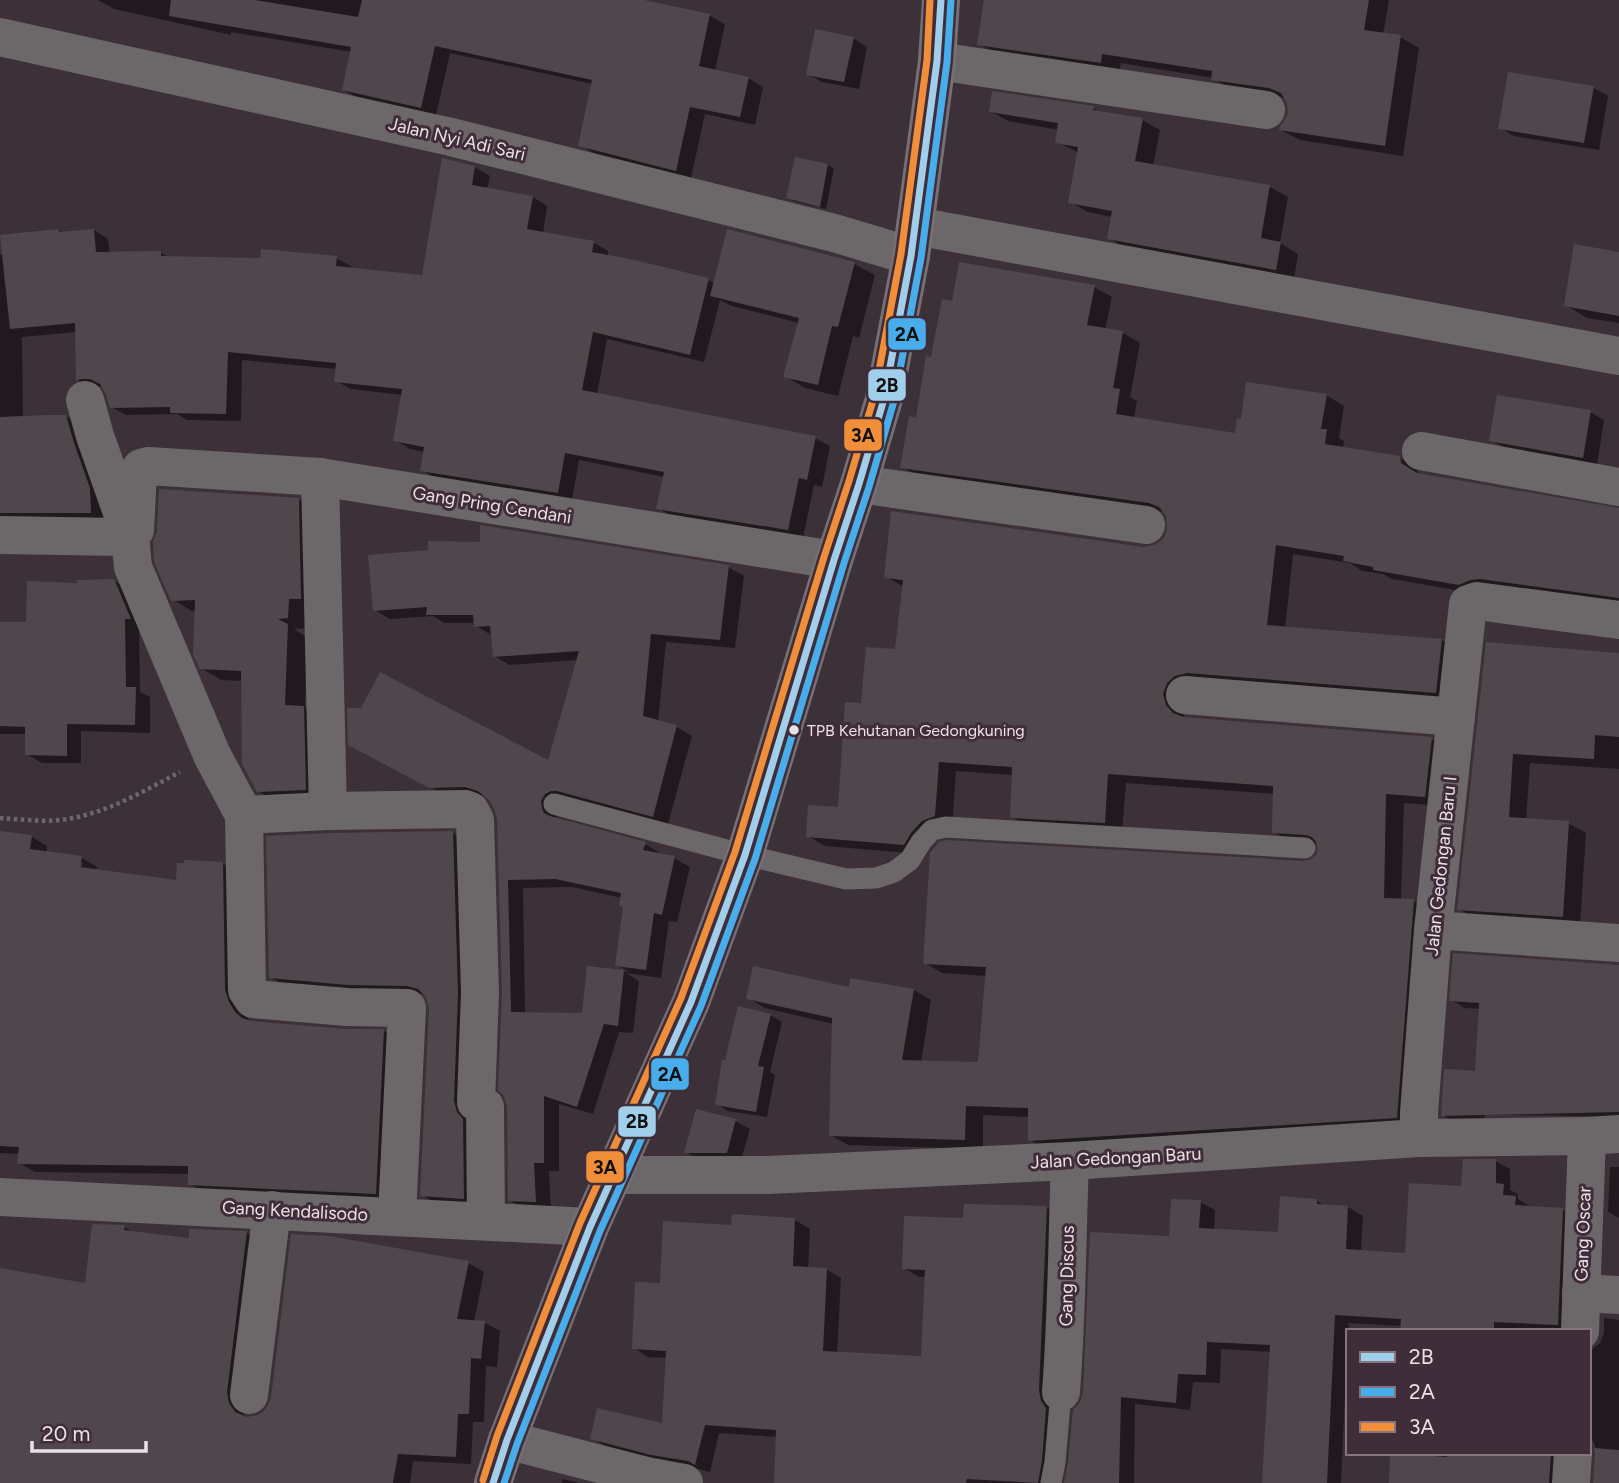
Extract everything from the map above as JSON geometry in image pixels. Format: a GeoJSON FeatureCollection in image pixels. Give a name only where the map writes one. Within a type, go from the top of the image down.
{"type":"FeatureCollection","features":[{"type":"Feature","properties":{"kind":"main road"},"geometry":{"type":"LineString","coordinates":[[493,1483],[507,1440],[590,1227],[691,1002],[745,855],[859,485],[884,399],[914,241],[937,61],[941,0]]}},
{"type":"Feature","properties":{"kind":"street","name":"Jalan Nyi Adi Sari"},"geometry":{"type":"LineString","coordinates":[[0,37],[451,137],[834,233],[914,241],[1619,356]]}},
{"type":"Feature","properties":{"kind":"street"},"geometry":{"type":"LineString","coordinates":[[937,61],[1266,110]]}},
{"type":"Feature","properties":{"kind":"street"},"geometry":{"type":"LineString","coordinates":[[85,400],[130,535],[133,567],[212,755],[244,815],[247,990],[253,999],[347,1007],[407,1008],[397,1216]]}},
{"type":"Feature","properties":{"kind":"street"},"geometry":{"type":"LineString","coordinates":[[1421,451],[1619,487]]}},
{"type":"Feature","properties":{"kind":"street","name":"Gang Pring Cendani"},"geometry":{"type":"LineString","coordinates":[[130,535],[135,530],[138,473],[141,468],[148,466],[320,477],[834,560]]}},
{"type":"Feature","properties":{"kind":"street"},"geometry":{"type":"LineString","coordinates":[[320,477],[328,811]]}},
{"type":"Feature","properties":{"kind":"street"},"geometry":{"type":"LineString","coordinates":[[859,485],[1146,524]]}},
{"type":"Feature","properties":{"kind":"street"},"geometry":{"type":"LineString","coordinates":[[0,535],[130,535]]}},
{"type":"Feature","properties":{"kind":"street","name":"Jalan Gedongan Baru I"},"geometry":{"type":"LineString","coordinates":[[1419,1138],[1433,930],[1468,604],[1477,601],[1619,620]]}},
{"type":"Feature","properties":{"kind":"street"},"geometry":{"type":"LineString","coordinates":[[1185,695],[1456,717]]}},
{"type":"Feature","properties":{"kind":"street"},"geometry":{"type":"LineString","coordinates":[[244,815],[465,809],[473,814],[480,993],[476,1102],[485,1107],[486,1221]]}},
{"type":"Feature","properties":{"kind":"street"},"geometry":{"type":"LineString","coordinates":[[1433,930],[1619,943]]}},
{"type":"Feature","properties":{"kind":"street","name":"Jalan Gedongan Baru"},"geometry":{"type":"LineString","coordinates":[[612,1175],[768,1175],[1070,1161],[1419,1138],[1603,1135]]}},
{"type":"Feature","properties":{"kind":"street","name":"Gang Oscar"},"geometry":{"type":"LineString","coordinates":[[1580,1329],[1581,1293],[1603,1135]]}},
{"type":"Feature","properties":{"kind":"street","name":"Gang Discus"},"geometry":{"type":"LineString","coordinates":[[1061,1392],[1070,1161]]}},
{"type":"Feature","properties":{"kind":"street","name":"Gang Kendalisodo"},"geometry":{"type":"LineString","coordinates":[[0,1197],[590,1227]]}},
{"type":"Feature","properties":{"kind":"street"},"geometry":{"type":"LineString","coordinates":[[249,1395],[272,1210]]}},
{"type":"Feature","properties":{"kind":"street"},"geometry":{"type":"LineString","coordinates":[[1581,1293],[1619,1295]]}},
{"type":"Feature","properties":{"kind":"street"},"geometry":{"type":"LineString","coordinates":[[507,1440],[646,1476],[684,1483]]}},
{"type":"Feature","properties":{"kind":"street"},"geometry":{"type":"LineString","coordinates":[[1571,1483],[1573,1455]]}},
{"type":"Feature","properties":{"kind":"lane"},"geometry":{"type":"LineString","coordinates":[[554,804],[846,879],[876,878],[894,872],[910,860],[932,830],[946,827],[1306,848]]}},
{"type":"Feature","properties":{"kind":"lane"},"geometry":{"type":"LineString","coordinates":[[1051,1483],[1061,1392]]}},
{"type":"Feature","properties":{"kind":"path"},"geometry":{"type":"LineString","coordinates":[[0,818],[60,820],[100,811],[137,795],[212,755]]}},
{"type":"Feature","properties":{"kind":"building"},"geometry":{"type":"Polygon","coordinates":[[[171,0],[255,0],[358,17],[362,0],[644,0],[710,14],[699,66],[749,77],[740,117],[690,107],[676,171],[578,146],[592,80],[435,46],[421,108],[342,90],[351,47],[169,16],[171,0]]]}},
{"type":"Feature","properties":{"kind":"building"},"geometry":{"type":"Polygon","coordinates":[[[984,0],[1369,0],[1364,30],[1401,35],[1385,146],[1279,130],[1288,113],[1287,103],[1281,93],[1269,88],[1211,80],[1212,71],[1102,54],[1101,63],[977,45],[984,0]]]}},
{"type":"Feature","properties":{"kind":"building"},"geometry":{"type":"Polygon","coordinates":[[[815,29],[854,37],[844,82],[806,75],[815,29]]]}},
{"type":"Feature","properties":{"kind":"building"},"geometry":{"type":"Polygon","coordinates":[[[1508,72],[1594,86],[1584,143],[1498,129],[1508,72]]]}},
{"type":"Feature","properties":{"kind":"building"},"geometry":{"type":"Polygon","coordinates":[[[992,91],[1094,106],[1093,110],[1143,118],[1135,161],[1270,185],[1261,238],[1281,242],[1276,270],[1107,239],[1112,211],[1068,203],[1078,147],[1055,143],[1058,123],[989,112],[992,91]]]}},
{"type":"Feature","properties":{"kind":"building"},"geometry":{"type":"Polygon","coordinates":[[[795,157],[828,164],[820,207],[786,198],[795,157]]]}},
{"type":"Feature","properties":{"kind":"building"},"geometry":{"type":"Polygon","coordinates":[[[442,158],[475,166],[472,185],[533,196],[527,229],[594,241],[592,252],[709,278],[690,355],[593,332],[582,390],[816,436],[807,480],[799,478],[788,530],[656,509],[664,472],[565,453],[558,493],[420,471],[424,447],[393,441],[402,389],[334,382],[336,363],[228,352],[226,414],[170,413],[170,407],[110,408],[100,384],[90,379],[76,381],[75,323],[10,329],[0,235],[58,229],[59,232],[94,229],[96,252],[161,251],[161,256],[260,258],[261,249],[337,256],[336,266],[422,275],[442,158]]]}},
{"type":"Feature","properties":{"kind":"building"},"geometry":{"type":"Polygon","coordinates":[[[727,229],[855,262],[838,327],[832,326],[818,385],[783,377],[799,318],[710,296],[727,229]]]}},
{"type":"Feature","properties":{"kind":"building"},"geometry":{"type":"Polygon","coordinates":[[[1574,244],[1619,252],[1619,316],[1564,306],[1574,244]]]}},
{"type":"Feature","properties":{"kind":"building"},"geometry":{"type":"Polygon","coordinates":[[[959,262],[1095,285],[1087,325],[1123,331],[1113,388],[1120,389],[1116,414],[1235,433],[1237,418],[1241,419],[1246,382],[1327,394],[1321,429],[1327,429],[1325,444],[1400,456],[1401,463],[1417,473],[1619,508],[1619,598],[1480,579],[1459,585],[1373,570],[1373,567],[1343,561],[1344,556],[1276,545],[1267,625],[1442,639],[1436,693],[1187,673],[1175,676],[1167,683],[1163,694],[1166,705],[1173,713],[1183,717],[1432,737],[1425,797],[1386,794],[1384,898],[1414,899],[1397,1118],[1028,1141],[1028,1108],[966,1106],[965,1140],[829,1136],[832,1018],[746,999],[753,966],[849,987],[850,978],[914,989],[902,1060],[978,1062],[986,967],[923,964],[930,853],[939,842],[947,840],[1304,861],[1316,855],[1318,849],[1312,837],[1272,833],[1273,786],[1108,774],[1105,823],[1010,818],[1012,767],[939,762],[935,816],[922,821],[904,845],[806,837],[808,805],[838,807],[845,702],[861,703],[866,647],[895,649],[903,580],[884,578],[891,511],[1143,547],[1155,545],[1164,538],[1167,529],[1166,516],[1159,507],[1149,503],[900,468],[909,416],[916,418],[926,356],[931,357],[942,299],[952,301],[959,262]]]}},
{"type":"Feature","properties":{"kind":"building"},"geometry":{"type":"Polygon","coordinates":[[[1497,395],[1591,410],[1583,458],[1489,441],[1497,395]]]}},
{"type":"Feature","properties":{"kind":"building"},"geometry":{"type":"Polygon","coordinates":[[[66,415],[90,488],[91,513],[0,513],[0,417],[66,415]]]}},
{"type":"Feature","properties":{"kind":"building"},"geometry":{"type":"Polygon","coordinates":[[[159,489],[299,498],[301,599],[289,599],[288,618],[278,619],[288,624],[285,705],[304,706],[306,790],[257,792],[242,764],[241,671],[200,669],[193,654],[195,600],[171,601],[154,562],[153,541],[157,531],[159,489]]]}},
{"type":"Feature","properties":{"kind":"building"},"geometry":{"type":"Polygon","coordinates":[[[480,525],[729,565],[720,640],[651,634],[643,716],[677,725],[653,817],[557,791],[545,794],[541,801],[544,813],[550,816],[646,842],[643,850],[675,856],[662,915],[654,913],[646,970],[615,966],[623,907],[619,906],[621,893],[555,879],[508,880],[511,1012],[582,1013],[587,966],[624,970],[618,1026],[604,1024],[577,1107],[544,1096],[544,1163],[534,1163],[536,1202],[508,1201],[507,1107],[504,1096],[498,1090],[502,992],[497,819],[494,809],[489,800],[478,791],[465,787],[429,788],[348,745],[347,708],[361,708],[380,672],[548,760],[579,651],[493,657],[490,626],[474,627],[473,615],[426,615],[427,607],[373,611],[368,555],[428,550],[428,541],[480,542],[480,525]]]}},
{"type":"Feature","properties":{"kind":"building"},"geometry":{"type":"Polygon","coordinates":[[[114,579],[131,619],[125,619],[126,687],[136,687],[135,725],[67,724],[67,756],[25,755],[25,727],[0,726],[0,622],[26,622],[27,581],[77,583],[77,580],[114,579]]]}},
{"type":"Feature","properties":{"kind":"building"},"geometry":{"type":"Polygon","coordinates":[[[1486,642],[1619,653],[1619,737],[1595,735],[1594,759],[1513,754],[1509,817],[1569,821],[1563,917],[1457,910],[1486,642]]]}},
{"type":"Feature","properties":{"kind":"building"},"geometry":{"type":"Polygon","coordinates":[[[0,831],[32,835],[30,849],[82,856],[80,867],[176,880],[177,863],[184,863],[184,860],[223,862],[225,990],[235,1012],[251,1021],[345,1029],[384,1029],[376,1194],[188,1185],[188,1166],[17,1164],[19,1147],[0,1146],[0,831]]]}},
{"type":"Feature","properties":{"kind":"building"},"geometry":{"type":"Polygon","coordinates":[[[453,831],[458,993],[454,1101],[457,1112],[463,1119],[464,1199],[420,1196],[429,1009],[426,997],[418,989],[407,986],[348,985],[269,978],[266,836],[453,831]]]}},
{"type":"Feature","properties":{"kind":"building"},"geometry":{"type":"Polygon","coordinates":[[[1453,953],[1619,965],[1619,1112],[1441,1116],[1444,1069],[1475,1071],[1479,1003],[1449,1001],[1453,953]]]}},
{"type":"Feature","properties":{"kind":"building"},"geometry":{"type":"Polygon","coordinates":[[[738,1006],[771,1014],[758,1066],[764,1067],[756,1112],[715,1105],[722,1060],[725,1060],[738,1006]]]}},
{"type":"Feature","properties":{"kind":"building"},"geometry":{"type":"Polygon","coordinates":[[[696,1109],[736,1119],[727,1153],[684,1153],[696,1109]]]}},
{"type":"Feature","properties":{"kind":"building"},"geometry":{"type":"Polygon","coordinates":[[[1463,1159],[1496,1159],[1496,1183],[1504,1184],[1503,1195],[1516,1196],[1515,1205],[1563,1208],[1558,1325],[1494,1322],[1494,1329],[1400,1329],[1401,1319],[1335,1315],[1327,1483],[1262,1483],[1270,1345],[1207,1342],[1206,1375],[1178,1374],[1176,1403],[1121,1397],[1119,1483],[1064,1483],[1073,1410],[1083,1394],[1090,1232],[1169,1236],[1171,1199],[1201,1200],[1199,1228],[1278,1232],[1280,1196],[1317,1199],[1317,1204],[1348,1206],[1346,1249],[1405,1253],[1409,1183],[1461,1186],[1463,1159]]]}},
{"type":"Feature","properties":{"kind":"building"},"geometry":{"type":"Polygon","coordinates":[[[964,1204],[1047,1206],[1039,1390],[1041,1401],[1046,1408],[1038,1483],[967,1479],[966,1483],[774,1483],[776,1430],[705,1425],[695,1465],[688,1461],[651,1455],[590,1439],[597,1408],[662,1423],[666,1351],[632,1349],[635,1282],[660,1283],[663,1221],[731,1225],[732,1214],[795,1218],[793,1266],[827,1268],[823,1351],[921,1356],[925,1270],[902,1269],[904,1216],[963,1218],[964,1204]]]}},
{"type":"Feature","properties":{"kind":"building"},"geometry":{"type":"Polygon","coordinates":[[[92,1224],[125,1225],[124,1230],[189,1238],[189,1229],[247,1231],[227,1392],[229,1403],[235,1412],[247,1417],[258,1415],[266,1409],[271,1398],[291,1234],[329,1236],[469,1261],[457,1319],[485,1321],[481,1359],[471,1358],[469,1414],[458,1414],[456,1457],[398,1454],[393,1483],[0,1483],[0,1268],[85,1283],[92,1224]]]}},
{"type":"Feature","properties":{"kind":"building"},"geometry":{"type":"Polygon","coordinates":[[[1594,1448],[1619,1450],[1619,1483],[1593,1483],[1594,1448]]]}},
{"type":"Feature","properties":{"kind":"building"},"geometry":{"type":"Polygon","coordinates":[[[1390,1455],[1551,1455],[1549,1483],[1389,1483],[1390,1455]]]}},
{"type":"Feature","properties":{"kind":"transit line","name":"3A"},"geometry":{"type":"LineString","coordinates":[[483,1480],[497,1436],[580,1223],[681,998],[735,852],[849,481],[874,397],[901,254],[927,60],[930,0]]}},
{"type":"Feature","properties":{"kind":"transit line","name":"2B"},"geometry":{"type":"LineString","coordinates":[[493,1483],[507,1440],[590,1227],[691,1002],[745,855],[859,484],[884,399],[911,256],[937,61],[941,0]]}},
{"type":"Feature","properties":{"kind":"transit line","name":"2A"},"geometry":{"type":"LineString","coordinates":[[504,1483],[600,1231],[701,1006],[755,859],[869,487],[894,401],[921,258],[947,62],[951,1]]}},
{"type":"Feature","properties":{"kind":"place","name":"TPB Kehutanan Gedongkuning"},"geometry":{"type":"Point","coordinates":[794,730]}}]}
